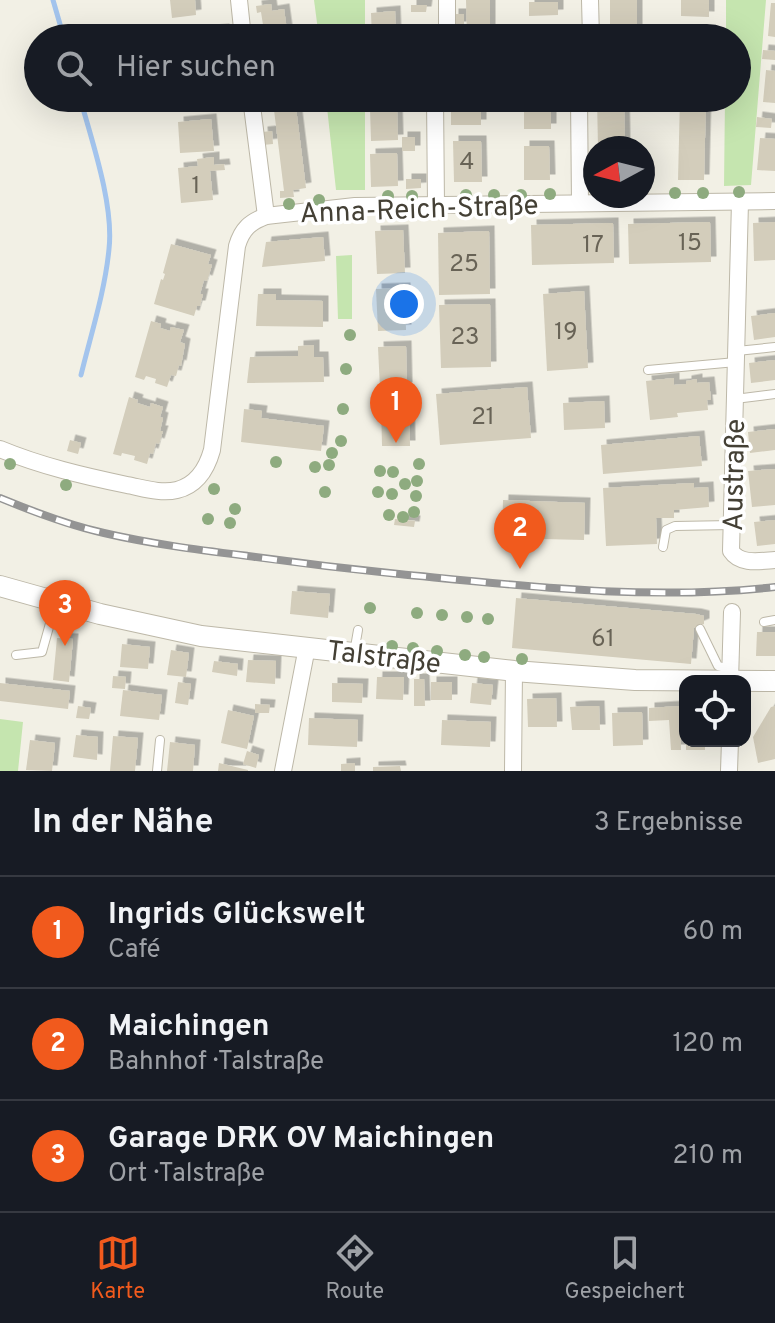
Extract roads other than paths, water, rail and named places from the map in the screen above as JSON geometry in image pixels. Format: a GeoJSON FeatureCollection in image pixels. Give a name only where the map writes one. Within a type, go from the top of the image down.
{"type":"FeatureCollection","features":[{"type":"Feature","properties":{"kind":"street"},"geometry":{"type":"LineString","coordinates":[[239,0],[242,24]]}},
{"type":"Feature","properties":{"kind":"street"},"geometry":{"type":"LineString","coordinates":[[447,0],[447,24]]}},
{"type":"Feature","properties":{"kind":"street"},"geometry":{"type":"LineString","coordinates":[[590,0],[591,24]]}},
{"type":"Feature","properties":{"kind":"street"},"geometry":{"type":"LineString","coordinates":[[253,112],[266,216]]}},
{"type":"Feature","properties":{"kind":"street"},"geometry":{"type":"LineString","coordinates":[[435,112],[436,205]]}},
{"type":"Feature","properties":{"kind":"street"},"geometry":{"type":"LineString","coordinates":[[579,112],[580,203]]}},
{"type":"Feature","properties":{"kind":"street","name":"Anna-Reich-Straße"},"geometry":{"type":"LineString","coordinates":[[0,449],[62,471],[155,491],[179,490],[191,484],[208,465],[212,450],[240,235],[254,220],[266,216],[355,206],[775,201]]}},
{"type":"Feature","properties":{"kind":"street","name":"Austraße"},"geometry":{"type":"LineString","coordinates":[[740,202],[731,551],[734,556],[748,561],[775,560]]}},
{"type":"Feature","properties":{"kind":"street","name":"Talstraße"},"geometry":{"type":"LineString","coordinates":[[0,586],[100,614],[201,636],[514,671],[635,680],[679,678]]}},
{"type":"Feature","properties":{"kind":"street"},"geometry":{"type":"LineString","coordinates":[[731,675],[732,612]]}},
{"type":"Feature","properties":{"kind":"street"},"geometry":{"type":"LineString","coordinates":[[283,771],[307,647]]}},
{"type":"Feature","properties":{"kind":"street"},"geometry":{"type":"LineString","coordinates":[[513,771],[514,671]]}},
{"type":"Feature","properties":{"kind":"street","name":"Talstraße"},"geometry":{"type":"LineString","coordinates":[[751,678],[775,681]]}},
{"type":"Feature","properties":{"kind":"street"},"geometry":{"type":"LineString","coordinates":[[729,771],[730,747]]}},
{"type":"Feature","properties":{"kind":"lane"},"geometry":{"type":"LineString","coordinates":[[648,370],[775,347]]}},
{"type":"Feature","properties":{"kind":"lane"},"geometry":{"type":"LineString","coordinates":[[735,399],[775,394]]}},
{"type":"Feature","properties":{"kind":"lane"},"geometry":{"type":"LineString","coordinates":[[663,547],[666,530],[675,526],[732,525]]}},
{"type":"Feature","properties":{"kind":"lane"},"geometry":{"type":"LineString","coordinates":[[16,655],[42,652],[56,601]]}},
{"type":"Feature","properties":{"kind":"lane"},"geometry":{"type":"LineString","coordinates":[[764,622],[775,620]]}},
{"type":"Feature","properties":{"kind":"lane"},"geometry":{"type":"LineString","coordinates":[[700,629],[718,666],[731,675]]}},
{"type":"Feature","properties":{"kind":"lane"},"geometry":{"type":"LineString","coordinates":[[354,654],[358,630]]}},
{"type":"Feature","properties":{"kind":"lane"},"geometry":{"type":"LineString","coordinates":[[157,771],[160,740]]}},
{"type":"Feature","properties":{"kind":"waterway"},"geometry":{"type":"LineString","coordinates":[[53,0],[60,24]]}},
{"type":"Feature","properties":{"kind":"waterway"},"geometry":{"type":"LineString","coordinates":[[81,375],[104,281],[110,232],[101,173],[84,112]]}},
{"type":"Feature","properties":{"kind":"railway"},"geometry":{"type":"LineString","coordinates":[[0,498],[64,522],[122,537],[342,568],[587,590],[681,593],[775,587]]}},
{"type":"Feature","properties":{"kind":"place","name":"Ingrids Glückswelt"},"geometry":{"type":"Point","coordinates":[396,443]}},
{"type":"Feature","properties":{"kind":"place","name":"Maichingen"},"geometry":{"type":"Point","coordinates":[520,569]}},
{"type":"Feature","properties":{"kind":"place","name":"Garage DRK OV Maichingen"},"geometry":{"type":"Point","coordinates":[65,646]}}]}
